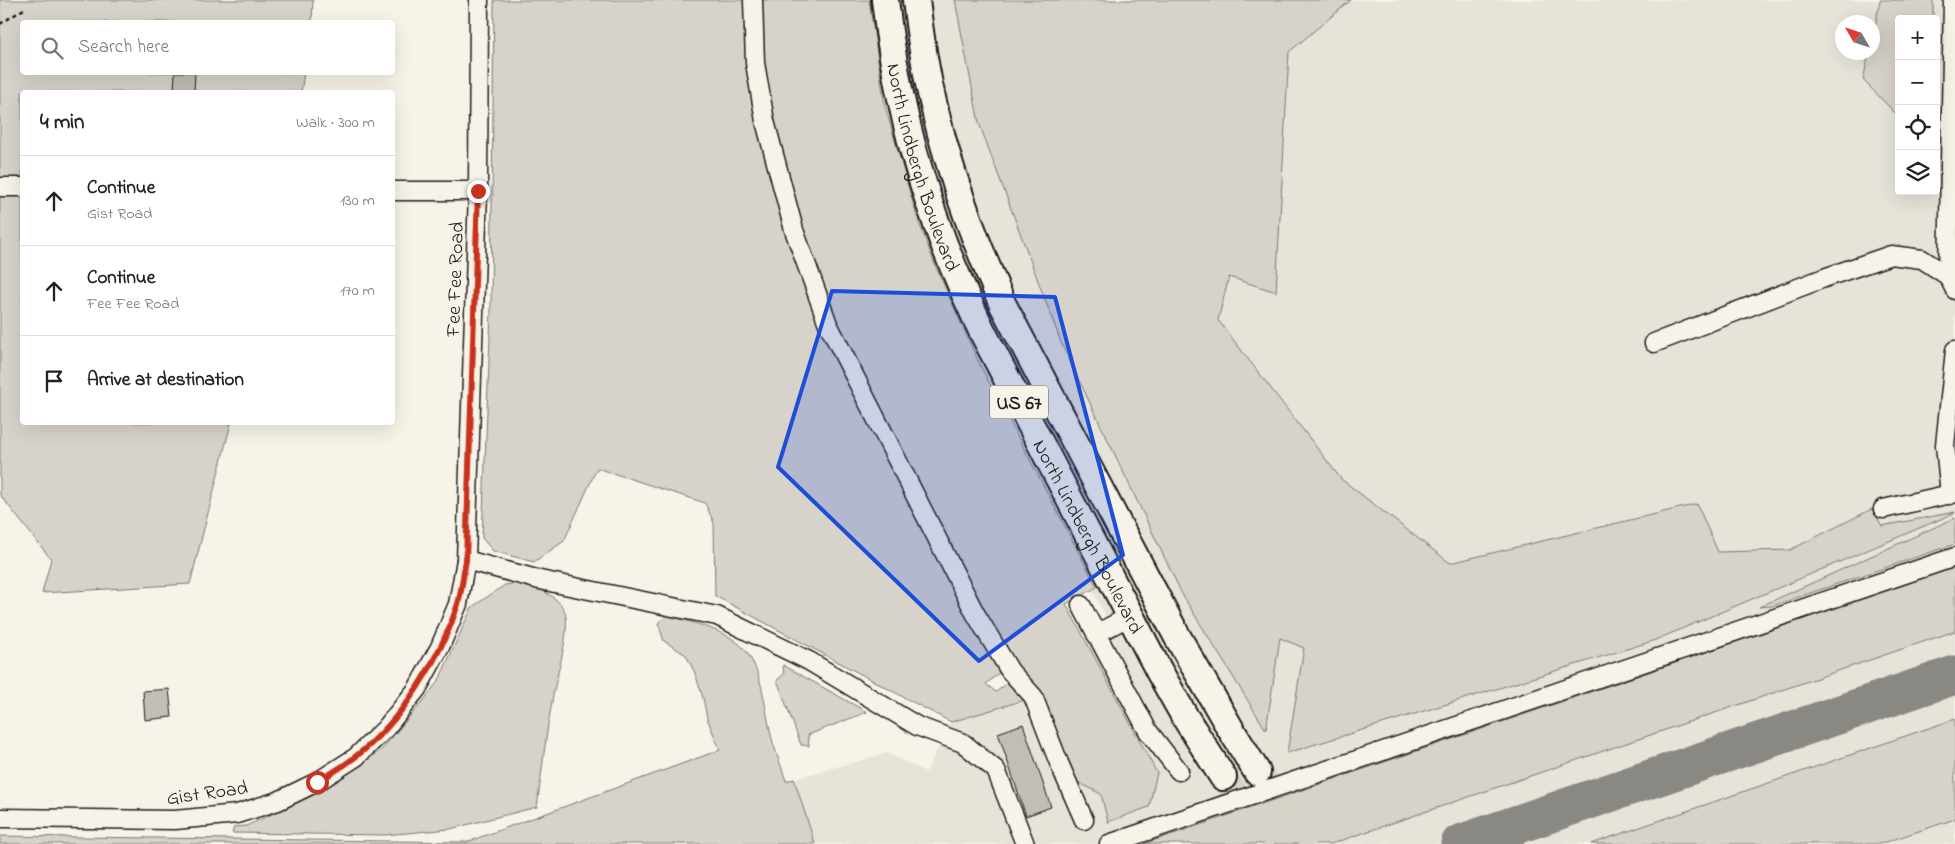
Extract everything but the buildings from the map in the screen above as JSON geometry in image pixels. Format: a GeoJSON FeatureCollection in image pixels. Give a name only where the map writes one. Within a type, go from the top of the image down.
{"type":"FeatureCollection","features":[{"type":"Feature","properties":{"kind":"highway","name":"North Lindbergh Boulevard"},"geometry":{"type":"LineString","coordinates":[[885,0],[908,134],[940,234],[982,331],[1130,616],[1185,717],[1223,777]]}},
{"type":"Feature","properties":{"kind":"highway","name":"North Lindbergh Boulevard"},"geometry":{"type":"LineString","coordinates":[[916,0],[926,66],[942,137],[962,205],[985,265],[1003,305],[1173,628],[1207,690],[1257,772]]}},
{"type":"Feature","properties":{"kind":"street","name":"Fee Fee Road"},"geometry":{"type":"LineString","coordinates":[[466,560],[478,191],[479,0]]}},
{"type":"Feature","properties":{"kind":"street"},"geometry":{"type":"LineString","coordinates":[[753,0],[755,63],[765,121],[794,230],[828,324],[975,613],[1010,671],[1033,696],[1084,820]]}},
{"type":"Feature","properties":{"kind":"street"},"geometry":{"type":"LineString","coordinates":[[1951,283],[1953,0]]}},
{"type":"Feature","properties":{"kind":"street"},"geometry":{"type":"LineString","coordinates":[[0,187],[20,187]]}},
{"type":"Feature","properties":{"kind":"street"},"geometry":{"type":"LineString","coordinates":[[395,191],[478,191]]}},
{"type":"Feature","properties":{"kind":"street"},"geometry":{"type":"LineString","coordinates":[[1654,343],[1824,278],[1891,255],[1922,259],[1951,283]]}},
{"type":"Feature","properties":{"kind":"street"},"geometry":{"type":"LineString","coordinates":[[1883,509],[1953,494],[1945,445],[1951,423],[1955,350]]}},
{"type":"Feature","properties":{"kind":"street"},"geometry":{"type":"LineString","coordinates":[[1109,844],[1955,558]]}},
{"type":"Feature","properties":{"kind":"street"},"geometry":{"type":"LineString","coordinates":[[466,560],[540,580],[716,616],[809,661],[917,726],[963,743],[996,770],[1026,844]]}},
{"type":"Feature","properties":{"kind":"street","name":"Gist Road"},"geometry":{"type":"LineString","coordinates":[[0,818],[175,820],[237,814],[278,800],[317,782],[362,752],[385,729],[417,689],[440,647],[458,604],[466,560]]}},
{"type":"Feature","properties":{"kind":"street"},"geometry":{"type":"LineString","coordinates":[[1081,605],[1148,731],[1179,771]]}},
{"type":"Feature","properties":{"kind":"street"},"geometry":{"type":"LineString","coordinates":[[1096,634],[1130,616]]}},
{"type":"Feature","properties":{"kind":"path"},"geometry":{"type":"LineString","coordinates":[[0,24],[27,7]]}},
{"type":"Feature","properties":{"kind":"highlighted area"},"geometry":{"type":"Polygon","coordinates":[[[832,291],[1055,297],[1123,555],[979,661],[778,467],[832,291]]]}},
{"type":"Feature","properties":{"kind":"shaded area"},"geometry":{"type":"Polygon","coordinates":[[[0,0],[313,0],[312,20],[20,20],[20,75],[304,75],[301,90],[20,90],[20,425],[230,425],[190,584],[42,593],[51,559],[0,495],[0,0]]]}},
{"type":"Feature","properties":{"kind":"shaded area"},"geometry":{"type":"Polygon","coordinates":[[[494,0],[745,0],[749,55],[839,357],[999,673],[986,684],[996,692],[1010,681],[1028,699],[951,722],[715,596],[714,523],[705,503],[597,468],[564,541],[534,562],[493,551],[482,538],[491,311],[494,0]]]}},
{"type":"Feature","properties":{"kind":"shaded area"},"geometry":{"type":"Polygon","coordinates":[[[757,0],[869,0],[885,106],[917,217],[935,265],[980,365],[1097,587],[1066,604],[1157,773],[1149,807],[1108,822],[1101,794],[1076,781],[1002,648],[845,348],[811,263],[760,70],[757,0]]]}},
{"type":"Feature","properties":{"kind":"shaded area"},"geometry":{"type":"Polygon","coordinates":[[[861,0],[1955,0],[1955,844],[0,844],[0,836],[467,842],[767,732],[786,781],[887,753],[926,772],[951,722],[1113,630],[985,387],[885,153],[861,0]]]}},
{"type":"Feature","properties":{"kind":"shaded area"},"geometry":{"type":"Polygon","coordinates":[[[955,0],[1351,0],[1289,52],[1276,292],[1229,277],[1218,320],[1341,479],[1450,563],[1697,504],[1718,552],[1790,550],[1872,509],[1882,526],[1955,513],[1653,641],[1287,753],[1304,648],[1280,638],[1266,730],[1183,596],[1062,345],[979,123],[955,0]]]}},
{"type":"Feature","properties":{"kind":"shaded area"},"geometry":{"type":"Polygon","coordinates":[[[1880,0],[1933,0],[1933,15],[1895,15],[1895,113],[1863,80],[1867,60],[1880,60],[1880,15],[1877,15],[1880,0]]]}},
{"type":"Feature","properties":{"kind":"shaded area"},"geometry":{"type":"Polygon","coordinates":[[[1955,518],[1955,544],[1772,606],[1759,607],[1955,518]]]}},
{"type":"Feature","properties":{"kind":"shaded area"},"geometry":{"type":"Polygon","coordinates":[[[1955,565],[1955,631],[1331,844],[1144,844],[1678,662],[1955,565]]]}},
{"type":"Feature","properties":{"kind":"shaded area"},"geometry":{"type":"Polygon","coordinates":[[[526,582],[558,602],[565,612],[566,620],[565,641],[548,723],[537,807],[450,829],[385,835],[232,833],[234,827],[246,826],[322,791],[381,750],[439,680],[472,607],[505,585],[526,582]]]}},
{"type":"Feature","properties":{"kind":"shaded area"},"geometry":{"type":"Polygon","coordinates":[[[666,615],[724,634],[741,646],[749,656],[760,679],[771,736],[786,781],[794,779],[815,844],[0,844],[0,836],[467,842],[720,750],[707,718],[695,673],[686,655],[664,641],[658,623],[666,615]]]}},
{"type":"Feature","properties":{"kind":"shaded area"},"geometry":{"type":"Polygon","coordinates":[[[783,665],[867,712],[808,735],[809,746],[801,745],[777,680],[784,674],[783,665]]]}},
{"type":"Feature","properties":{"kind":"shaded area"},"geometry":{"type":"Polygon","coordinates":[[[1955,719],[1955,819],[1880,844],[1591,844],[1955,719]]]}},
{"type":"Feature","properties":{"kind":"taxiway"},"geometry":{"type":"LineString","coordinates":[[1460,844],[1955,675]]}},
{"type":"Feature","properties":{"kind":"tunnel"},"geometry":{"type":"LineString","coordinates":[[1257,772],[1315,844]]}},
{"type":"Feature","properties":{"kind":"tunnel"},"geometry":{"type":"LineString","coordinates":[[1223,777],[1274,844]]}},
{"type":"Feature","properties":{"kind":"route"},"geometry":{"type":"LineString","coordinates":[[317,782],[356,757],[385,729],[417,689],[440,647],[458,604],[466,560],[478,191]]}}]}
